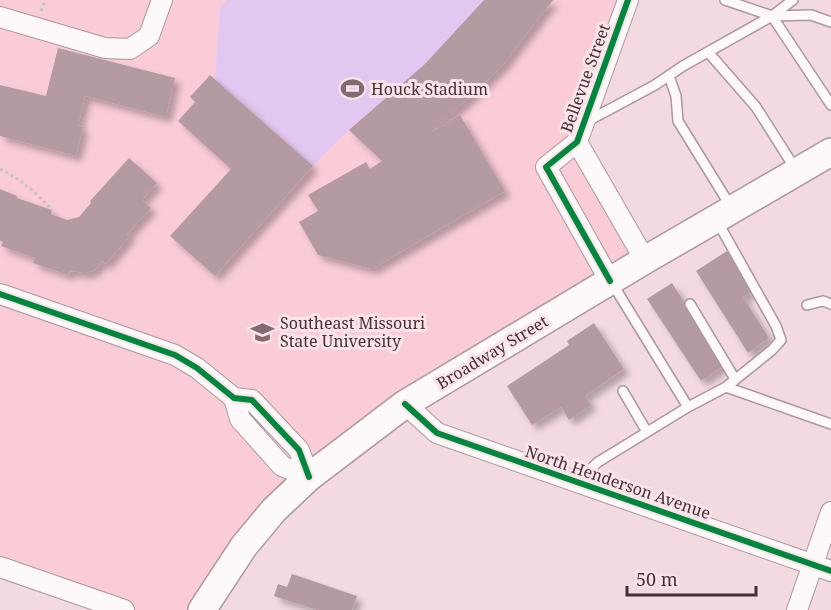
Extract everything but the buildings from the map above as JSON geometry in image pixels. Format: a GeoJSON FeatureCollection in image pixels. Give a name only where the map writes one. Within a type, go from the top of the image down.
{"type":"FeatureCollection","features":[{"type":"Feature","properties":{"kind":"main road","name":"Broadway Street"},"geometry":{"type":"LineString","coordinates":[[202,610],[244,546],[274,510],[309,477],[405,404],[645,260],[830,156]]}},
{"type":"Feature","properties":{"kind":"street"},"geometry":{"type":"LineString","coordinates":[[0,17],[105,48],[130,49],[149,36],[162,0]]}},
{"type":"Feature","properties":{"kind":"street","name":"Bellevue Street"},"geometry":{"type":"LineString","coordinates":[[610,281],[546,167],[581,132],[628,0]]}},
{"type":"Feature","properties":{"kind":"street","name":"Bellevue Street"},"geometry":{"type":"LineString","coordinates":[[581,132],[645,260]]}},
{"type":"Feature","properties":{"kind":"street"},"geometry":{"type":"LineString","coordinates":[[0,294],[175,355],[197,368],[234,398],[240,419],[282,466],[309,477]]}},
{"type":"Feature","properties":{"kind":"street","name":"North Henderson Avenue"},"geometry":{"type":"LineString","coordinates":[[405,404],[437,433],[822,567]]}},
{"type":"Feature","properties":{"kind":"street"},"geometry":{"type":"LineString","coordinates":[[797,610],[822,567],[831,512]]}},
{"type":"Feature","properties":{"kind":"street"},"geometry":{"type":"LineString","coordinates":[[0,567],[124,610]]}},
{"type":"Feature","properties":{"kind":"lane"},"geometry":{"type":"LineString","coordinates":[[725,0],[772,16],[811,15],[831,22]]}},
{"type":"Feature","properties":{"kind":"lane"},"geometry":{"type":"LineString","coordinates":[[581,132],[708,52],[772,16],[793,0]]}},
{"type":"Feature","properties":{"kind":"lane"},"geometry":{"type":"LineString","coordinates":[[772,16],[831,105]]}},
{"type":"Feature","properties":{"kind":"lane"},"geometry":{"type":"LineString","coordinates":[[708,52],[756,107],[798,172]]}},
{"type":"Feature","properties":{"kind":"lane"},"geometry":{"type":"LineString","coordinates":[[577,482],[598,462],[688,407],[726,387],[781,340],[724,214],[678,121],[676,96],[669,76]]}},
{"type":"Feature","properties":{"kind":"lane"},"geometry":{"type":"LineString","coordinates":[[610,281],[688,407]]}},
{"type":"Feature","properties":{"kind":"lane"},"geometry":{"type":"LineString","coordinates":[[807,305],[823,301],[831,304]]}},
{"type":"Feature","properties":{"kind":"lane"},"geometry":{"type":"LineString","coordinates":[[690,304],[735,379]]}},
{"type":"Feature","properties":{"kind":"lane"},"geometry":{"type":"LineString","coordinates":[[726,387],[831,424]]}},
{"type":"Feature","properties":{"kind":"lane"},"geometry":{"type":"LineString","coordinates":[[623,391],[647,432]]}},
{"type":"Feature","properties":{"kind":"path"},"geometry":{"type":"LineString","coordinates":[[0,169],[14,175],[30,187],[52,210]]}},
{"type":"Feature","properties":{"kind":"shaded area","name":"Southeast Missouri State University"},"geometry":{"type":"Polygon","coordinates":[[[0,0],[628,0],[578,142],[645,260],[309,477],[202,610],[124,610],[0,567],[0,0]]]}},
{"type":"Feature","properties":{"kind":"shaded area","name":"Houck Stadium"},"geometry":{"type":"Polygon","coordinates":[[[227,0],[553,0],[481,87],[448,118],[424,136],[382,161],[349,130],[313,166],[215,79],[220,8],[227,0]]]}},
{"type":"Feature","properties":{"kind":"cycle path"},"geometry":{"type":"LineString","coordinates":[[610,281],[546,167],[577,142],[628,0]]}},
{"type":"Feature","properties":{"kind":"cycle path"},"geometry":{"type":"LineString","coordinates":[[0,294],[175,355],[197,368],[234,398],[252,400],[299,450],[309,477]]}},
{"type":"Feature","properties":{"kind":"cycle path"},"geometry":{"type":"LineString","coordinates":[[405,404],[437,433],[831,571]]}},
{"type":"Feature","properties":{"kind":"place","name":"Houck Stadium"},"geometry":{"type":"Point","coordinates":[353,89]}},
{"type":"Feature","properties":{"kind":"place","name":"Southeast Missouri State University"},"geometry":{"type":"Point","coordinates":[262,332]}}]}
